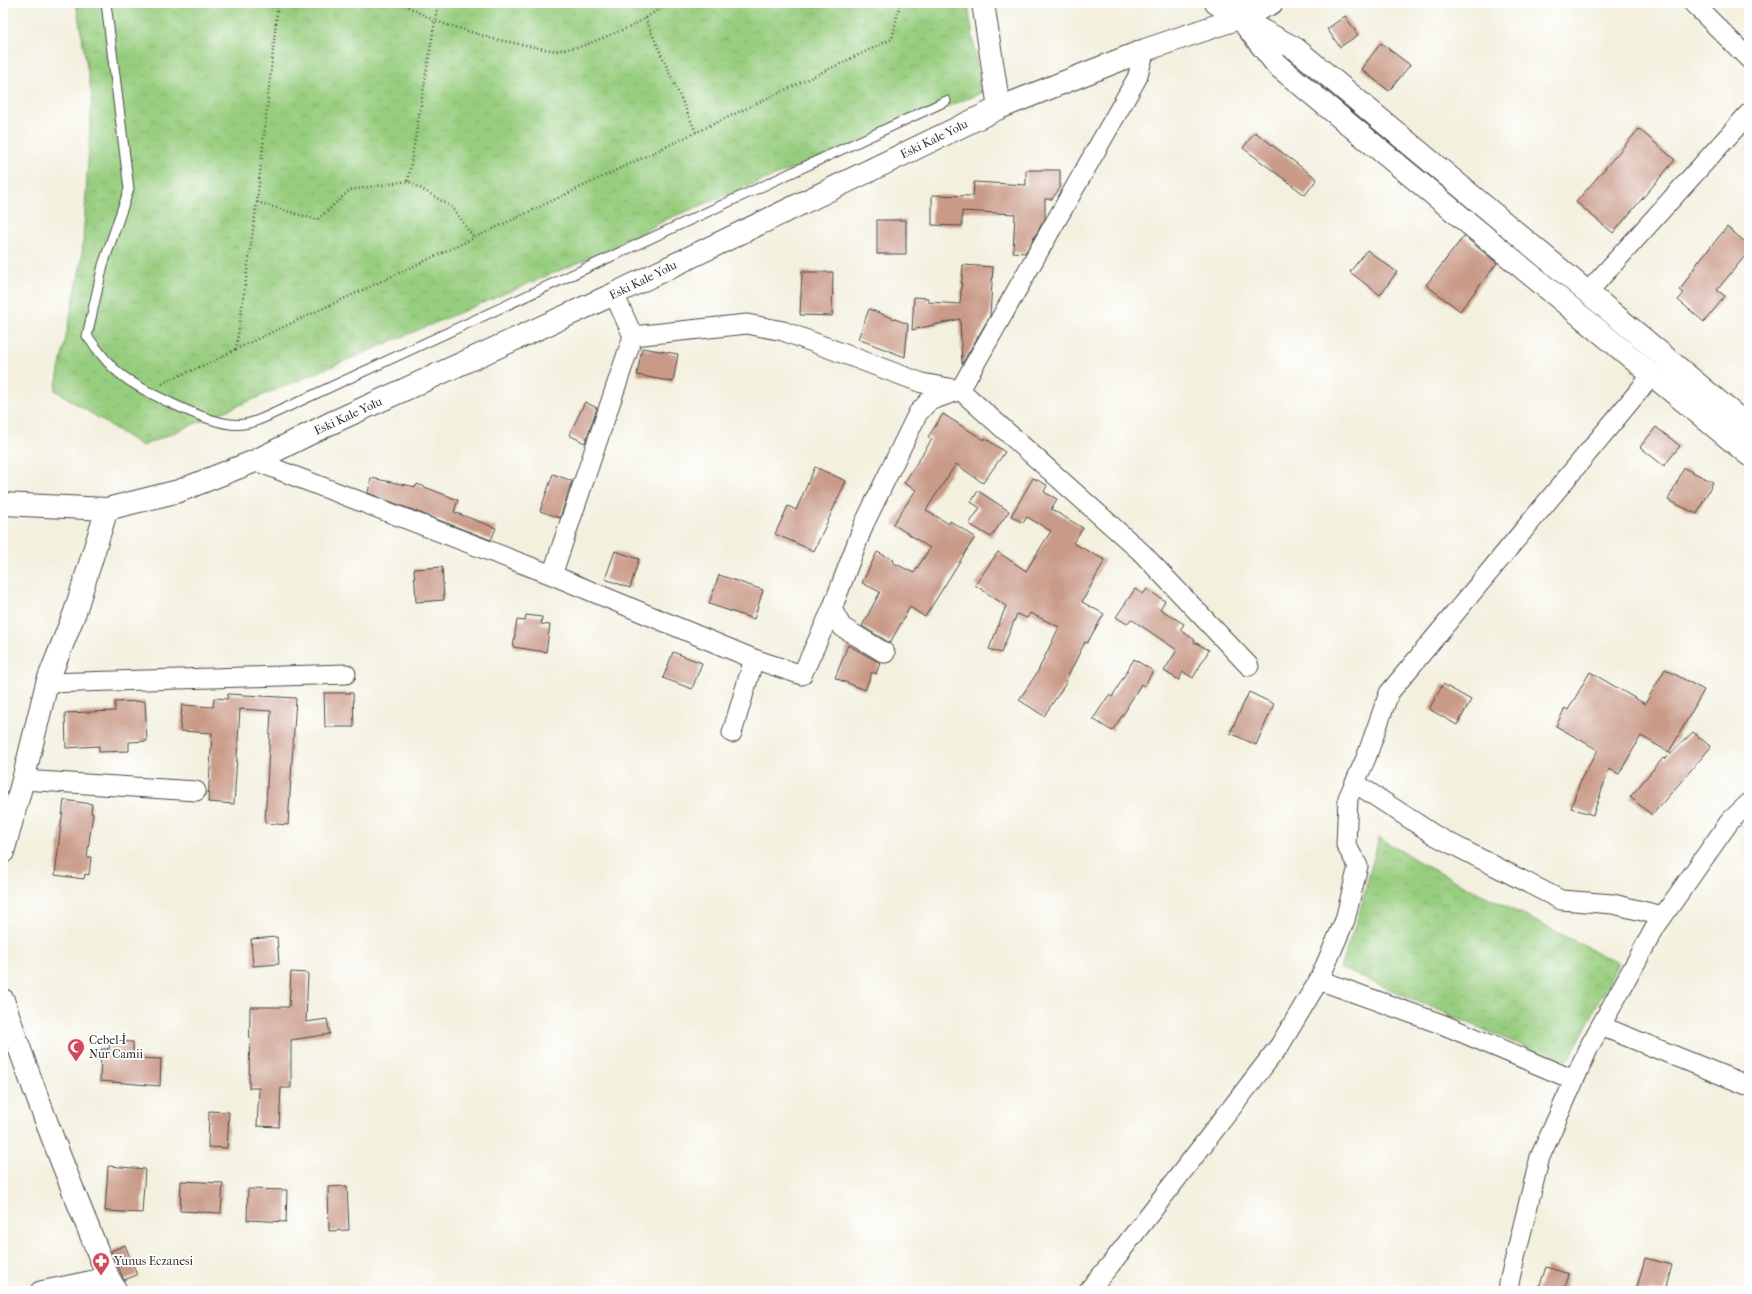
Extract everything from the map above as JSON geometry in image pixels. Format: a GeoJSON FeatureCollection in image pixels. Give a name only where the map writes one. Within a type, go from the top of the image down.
{"type":"FeatureCollection","features":[{"type":"Feature","properties":{"kind":"street"},"geometry":{"type":"LineString","coordinates":[[983,3],[999,108]]}},
{"type":"Feature","properties":{"kind":"street"},"geometry":{"type":"LineString","coordinates":[[1216,3],[1296,49],[1749,427]]}},
{"type":"Feature","properties":{"kind":"street","name":"Eski Kale Yolu"},"geometry":{"type":"LineString","coordinates":[[3,504],[107,509],[179,491],[255,461],[336,421],[614,294],[999,108],[1145,50],[1240,18],[1272,3]]}},
{"type":"Feature","properties":{"kind":"street"},"geometry":{"type":"LineString","coordinates":[[1693,3],[1749,59]]}},
{"type":"Feature","properties":{"kind":"street"},"geometry":{"type":"LineString","coordinates":[[1240,18],[1277,65],[1749,455]]}},
{"type":"Feature","properties":{"kind":"street"},"geometry":{"type":"LineString","coordinates":[[255,461],[552,575],[754,659],[802,675],[832,609],[864,524],[918,413],[929,401],[960,390],[1136,78],[1145,50]]}},
{"type":"Feature","properties":{"kind":"street"},"geometry":{"type":"LineString","coordinates":[[1587,293],[1749,112]]}},
{"type":"Feature","properties":{"kind":"street"},"geometry":{"type":"LineString","coordinates":[[552,575],[633,336],[614,294]]}},
{"type":"Feature","properties":{"kind":"street"},"geometry":{"type":"LineString","coordinates":[[633,336],[747,324],[783,331],[922,383],[960,390],[1141,552],[1249,666]]}},
{"type":"Feature","properties":{"kind":"street"},"geometry":{"type":"LineString","coordinates":[[1088,1291],[1111,1264],[1280,1045],[1319,980],[1345,920],[1358,866],[1346,845],[1348,798],[1366,758],[1389,693],[1652,375]]}},
{"type":"Feature","properties":{"kind":"street"},"geometry":{"type":"LineString","coordinates":[[3,852],[23,780],[47,683],[75,612],[107,509]]}},
{"type":"Feature","properties":{"kind":"street"},"geometry":{"type":"LineString","coordinates":[[832,609],[842,627],[885,653]]}},
{"type":"Feature","properties":{"kind":"street"},"geometry":{"type":"LineString","coordinates":[[732,734],[754,659]]}},
{"type":"Feature","properties":{"kind":"street"},"geometry":{"type":"LineString","coordinates":[[47,683],[346,674]]}},
{"type":"Feature","properties":{"kind":"street"},"geometry":{"type":"LineString","coordinates":[[23,780],[196,792]]}},
{"type":"Feature","properties":{"kind":"street"},"geometry":{"type":"LineString","coordinates":[[1355,783],[1436,836],[1561,900],[1613,904],[1663,916]]}},
{"type":"Feature","properties":{"kind":"street"},"geometry":{"type":"LineString","coordinates":[[1508,1291],[1540,1157],[1574,1080],[1601,1026],[1656,926],[1730,821],[1749,803]]}},
{"type":"Feature","properties":{"kind":"street"},"geometry":{"type":"LineString","coordinates":[[1319,980],[1444,1025],[1574,1080]]}},
{"type":"Feature","properties":{"kind":"street"},"geometry":{"type":"LineString","coordinates":[[3,1000],[17,1043],[60,1158],[110,1286],[40,1291]]}},
{"type":"Feature","properties":{"kind":"street"},"geometry":{"type":"LineString","coordinates":[[1601,1026],[1749,1086]]}},
{"type":"Feature","properties":{"kind":"lane"},"geometry":{"type":"LineString","coordinates":[[106,3],[129,189],[103,265],[86,336],[118,373],[151,393],[201,416],[230,424],[250,424],[946,101]]}},
{"type":"Feature","properties":{"kind":"path"},"geometry":{"type":"LineString","coordinates":[[236,349],[257,202],[278,3]]}},
{"type":"Feature","properties":{"kind":"path"},"geometry":{"type":"LineString","coordinates":[[401,3],[435,21],[494,39],[555,51],[583,46],[632,26],[670,3]]}},
{"type":"Feature","properties":{"kind":"path"},"geometry":{"type":"LineString","coordinates":[[408,181],[438,3]]}},
{"type":"Feature","properties":{"kind":"path"},"geometry":{"type":"LineString","coordinates":[[151,393],[168,380],[212,362],[236,349],[474,238],[892,39],[900,3]]}},
{"type":"Feature","properties":{"kind":"path"},"geometry":{"type":"LineString","coordinates":[[645,18],[696,132]]}},
{"type":"Feature","properties":{"kind":"path"},"geometry":{"type":"LineString","coordinates":[[257,202],[317,220],[350,190],[408,181],[452,207],[474,238]]}},
{"type":"Feature","properties":{"kind":"green space"},"geometry":{"type":"Polygon","coordinates":[[[76,3],[964,3],[968,5],[981,93],[667,219],[618,246],[142,446],[55,390],[82,259],[92,97],[76,3]]]}},
{"type":"Feature","properties":{"kind":"green space"},"geometry":{"type":"Polygon","coordinates":[[[1379,838],[1428,867],[1618,963],[1570,1058],[1560,1062],[1340,968],[1359,914],[1379,838]]]}},
{"type":"Feature","properties":{"kind":"building"},"geometry":{"type":"Polygon","coordinates":[[[1345,16],[1358,35],[1340,47],[1327,29],[1345,16]]]}},
{"type":"Feature","properties":{"kind":"building"},"geometry":{"type":"Polygon","coordinates":[[[1381,43],[1410,65],[1389,91],[1361,69],[1381,43]]]}},
{"type":"Feature","properties":{"kind":"building"},"geometry":{"type":"Polygon","coordinates":[[[1639,129],[1675,160],[1613,233],[1576,202],[1639,129]]]}},
{"type":"Feature","properties":{"kind":"building"},"geometry":{"type":"Polygon","coordinates":[[[1255,132],[1317,179],[1305,195],[1243,148],[1255,132]]]}},
{"type":"Feature","properties":{"kind":"building"},"geometry":{"type":"Polygon","coordinates":[[[1026,170],[1060,170],[1060,188],[1052,199],[1045,199],[1045,219],[1025,253],[1013,252],[1015,214],[962,211],[962,226],[932,225],[932,195],[973,196],[974,182],[1026,185],[1026,170]]]}},
{"type":"Feature","properties":{"kind":"building"},"geometry":{"type":"Polygon","coordinates":[[[877,220],[906,220],[906,254],[877,254],[877,220]]]}},
{"type":"Feature","properties":{"kind":"building"},"geometry":{"type":"Polygon","coordinates":[[[1727,227],[1749,245],[1749,251],[1717,290],[1725,296],[1704,322],[1678,300],[1684,293],[1680,290],[1698,262],[1727,227]]]}},
{"type":"Feature","properties":{"kind":"building"},"geometry":{"type":"Polygon","coordinates":[[[1464,236],[1497,263],[1460,311],[1426,285],[1464,236]]]}},
{"type":"Feature","properties":{"kind":"building"},"geometry":{"type":"Polygon","coordinates":[[[1367,250],[1397,272],[1380,295],[1350,272],[1367,250]]]}},
{"type":"Feature","properties":{"kind":"building"},"geometry":{"type":"Polygon","coordinates":[[[963,265],[993,267],[990,316],[962,364],[960,319],[912,330],[914,297],[928,298],[928,302],[960,304],[963,265]]]}},
{"type":"Feature","properties":{"kind":"building"},"geometry":{"type":"Polygon","coordinates":[[[802,272],[833,272],[832,316],[800,315],[802,272]]]}},
{"type":"Feature","properties":{"kind":"building"},"geometry":{"type":"Polygon","coordinates":[[[869,309],[908,324],[905,357],[858,339],[869,309]]]}},
{"type":"Feature","properties":{"kind":"building"},"geometry":{"type":"Polygon","coordinates":[[[642,348],[678,354],[673,382],[637,375],[642,348]]]}},
{"type":"Feature","properties":{"kind":"building"},"geometry":{"type":"Polygon","coordinates":[[[585,402],[597,408],[585,443],[569,435],[585,402]]]}},
{"type":"Feature","properties":{"kind":"building"},"geometry":{"type":"Polygon","coordinates":[[[943,414],[984,440],[985,438],[1005,452],[983,483],[956,464],[926,510],[949,524],[950,521],[975,537],[925,617],[910,607],[890,643],[862,626],[880,592],[862,583],[877,552],[894,560],[892,562],[914,573],[930,548],[893,524],[916,490],[904,483],[932,439],[928,437],[943,414]]]}},
{"type":"Feature","properties":{"kind":"building"},"geometry":{"type":"Polygon","coordinates":[[[1656,427],[1680,446],[1664,466],[1640,447],[1656,427]]]}},
{"type":"Feature","properties":{"kind":"building"},"geometry":{"type":"Polygon","coordinates":[[[815,467],[846,481],[814,551],[775,534],[788,506],[796,510],[815,467]]]}},
{"type":"Feature","properties":{"kind":"building"},"geometry":{"type":"Polygon","coordinates":[[[1684,468],[1713,482],[1697,514],[1668,500],[1684,468]]]}},
{"type":"Feature","properties":{"kind":"building"},"geometry":{"type":"Polygon","coordinates":[[[553,474],[572,481],[560,518],[540,511],[553,474]]]}},
{"type":"Feature","properties":{"kind":"building"},"geometry":{"type":"Polygon","coordinates":[[[371,478],[416,487],[417,484],[458,500],[454,512],[496,528],[491,540],[368,493],[371,478]]]}},
{"type":"Feature","properties":{"kind":"building"},"geometry":{"type":"Polygon","coordinates":[[[1033,478],[1047,485],[1044,492],[1057,499],[1051,509],[1083,528],[1073,543],[1105,560],[1082,602],[1104,614],[1087,643],[1085,642],[1065,682],[1066,683],[1044,716],[1019,700],[1037,673],[1059,627],[1030,613],[1027,618],[1017,614],[1001,653],[989,649],[1006,606],[975,585],[998,552],[1026,571],[1051,531],[1027,517],[1023,523],[1011,516],[1033,478]]]}},
{"type":"Feature","properties":{"kind":"building"},"geometry":{"type":"Polygon","coordinates":[[[978,491],[1009,511],[991,537],[969,524],[980,508],[971,502],[978,491]]]}},
{"type":"Feature","properties":{"kind":"building"},"geometry":{"type":"Polygon","coordinates":[[[615,551],[639,559],[630,588],[605,579],[615,551]]]}},
{"type":"Feature","properties":{"kind":"building"},"geometry":{"type":"Polygon","coordinates":[[[442,567],[444,600],[416,602],[414,569],[442,567]]]}},
{"type":"Feature","properties":{"kind":"building"},"geometry":{"type":"Polygon","coordinates":[[[719,575],[763,590],[754,619],[709,604],[719,575]]]}},
{"type":"Feature","properties":{"kind":"building"},"geometry":{"type":"Polygon","coordinates":[[[1135,589],[1143,594],[1147,589],[1165,601],[1160,609],[1184,624],[1180,630],[1195,640],[1194,642],[1209,650],[1193,678],[1183,672],[1179,680],[1164,671],[1177,650],[1131,619],[1127,624],[1116,617],[1135,589]]]}},
{"type":"Feature","properties":{"kind":"building"},"geometry":{"type":"Polygon","coordinates":[[[526,615],[542,617],[541,624],[550,625],[546,652],[513,647],[517,620],[525,621],[526,615]]]}},
{"type":"Feature","properties":{"kind":"building"},"geometry":{"type":"Polygon","coordinates":[[[848,645],[880,663],[876,674],[872,672],[865,690],[835,678],[848,645]]]}},
{"type":"Feature","properties":{"kind":"building"},"geometry":{"type":"Polygon","coordinates":[[[673,652],[702,663],[692,689],[663,678],[673,652]]]}},
{"type":"Feature","properties":{"kind":"building"},"geometry":{"type":"Polygon","coordinates":[[[1134,659],[1153,671],[1144,686],[1141,684],[1112,731],[1093,719],[1109,695],[1112,697],[1134,659]]]}},
{"type":"Feature","properties":{"kind":"building"},"geometry":{"type":"Polygon","coordinates":[[[1665,669],[1704,690],[1669,752],[1641,736],[1619,774],[1609,769],[1593,815],[1571,808],[1581,779],[1598,750],[1556,726],[1565,708],[1568,710],[1590,672],[1645,704],[1665,669]]]}},
{"type":"Feature","properties":{"kind":"building"},"geometry":{"type":"Polygon","coordinates":[[[1443,684],[1471,700],[1457,725],[1429,709],[1443,684]]]}},
{"type":"Feature","properties":{"kind":"building"},"geometry":{"type":"Polygon","coordinates":[[[1249,692],[1274,704],[1256,745],[1230,733],[1249,692]]]}},
{"type":"Feature","properties":{"kind":"building"},"geometry":{"type":"Polygon","coordinates":[[[324,693],[353,693],[354,727],[325,727],[324,693]]]}},
{"type":"Feature","properties":{"kind":"building"},"geometry":{"type":"Polygon","coordinates":[[[228,694],[296,698],[288,825],[265,823],[271,711],[240,709],[234,804],[208,802],[212,733],[180,731],[182,705],[213,707],[214,698],[227,699],[228,694]]]}},
{"type":"Feature","properties":{"kind":"building"},"geometry":{"type":"Polygon","coordinates":[[[145,701],[147,741],[129,742],[129,751],[99,752],[99,746],[66,748],[65,713],[115,711],[115,702],[145,701]]]}},
{"type":"Feature","properties":{"kind":"building"},"geometry":{"type":"Polygon","coordinates":[[[1693,732],[1711,747],[1652,815],[1630,797],[1663,758],[1665,759],[1693,732]]]}},
{"type":"Feature","properties":{"kind":"building"},"geometry":{"type":"Polygon","coordinates":[[[64,800],[92,804],[91,813],[93,813],[87,857],[91,857],[89,875],[85,874],[84,879],[55,875],[64,800]]]}},
{"type":"Feature","properties":{"kind":"building"},"geometry":{"type":"Polygon","coordinates":[[[277,937],[279,964],[253,966],[251,939],[277,937]]]}},
{"type":"Feature","properties":{"kind":"building"},"geometry":{"type":"Polygon","coordinates":[[[291,972],[308,973],[306,1022],[327,1019],[330,1034],[291,1040],[291,1088],[281,1088],[279,1127],[257,1126],[259,1088],[249,1088],[250,1007],[289,1007],[291,972]]]}},
{"type":"Feature","properties":{"kind":"building"},"geometry":{"type":"Polygon","coordinates":[[[110,1041],[133,1042],[133,1058],[161,1059],[160,1086],[100,1081],[101,1049],[109,1049],[110,1041]]]}},
{"type":"Feature","properties":{"kind":"building"},"geometry":{"type":"Polygon","coordinates":[[[209,1111],[229,1112],[227,1148],[208,1147],[209,1111]]]}},
{"type":"Feature","properties":{"kind":"building"},"geometry":{"type":"Polygon","coordinates":[[[108,1166],[145,1169],[142,1213],[105,1211],[108,1166]]]}},
{"type":"Feature","properties":{"kind":"building"},"geometry":{"type":"Polygon","coordinates":[[[181,1181],[223,1183],[221,1213],[180,1211],[181,1181]]]}},
{"type":"Feature","properties":{"kind":"building"},"geometry":{"type":"Polygon","coordinates":[[[347,1186],[349,1230],[329,1231],[328,1187],[347,1186]]]}},
{"type":"Feature","properties":{"kind":"building"},"geometry":{"type":"Polygon","coordinates":[[[248,1189],[287,1190],[286,1222],[247,1220],[248,1189]]]}},
{"type":"Feature","properties":{"kind":"building"},"geometry":{"type":"Polygon","coordinates":[[[125,1245],[137,1275],[124,1280],[111,1251],[125,1245]]]}},
{"type":"Feature","properties":{"kind":"building"},"geometry":{"type":"Polygon","coordinates":[[[1645,1258],[1672,1265],[1665,1291],[1636,1291],[1645,1258]]]}},
{"type":"Feature","properties":{"kind":"building"},"geometry":{"type":"Polygon","coordinates":[[[1546,1267],[1569,1274],[1564,1291],[1538,1291],[1546,1267]]]}},
{"type":"Feature","properties":{"kind":"place","name":"Cebel-İ Nur Camii"},"geometry":{"type":"Point","coordinates":[76,1062]}},
{"type":"Feature","properties":{"kind":"place","name":"Yunus Eczanesi"},"geometry":{"type":"Point","coordinates":[101,1276]}}]}
